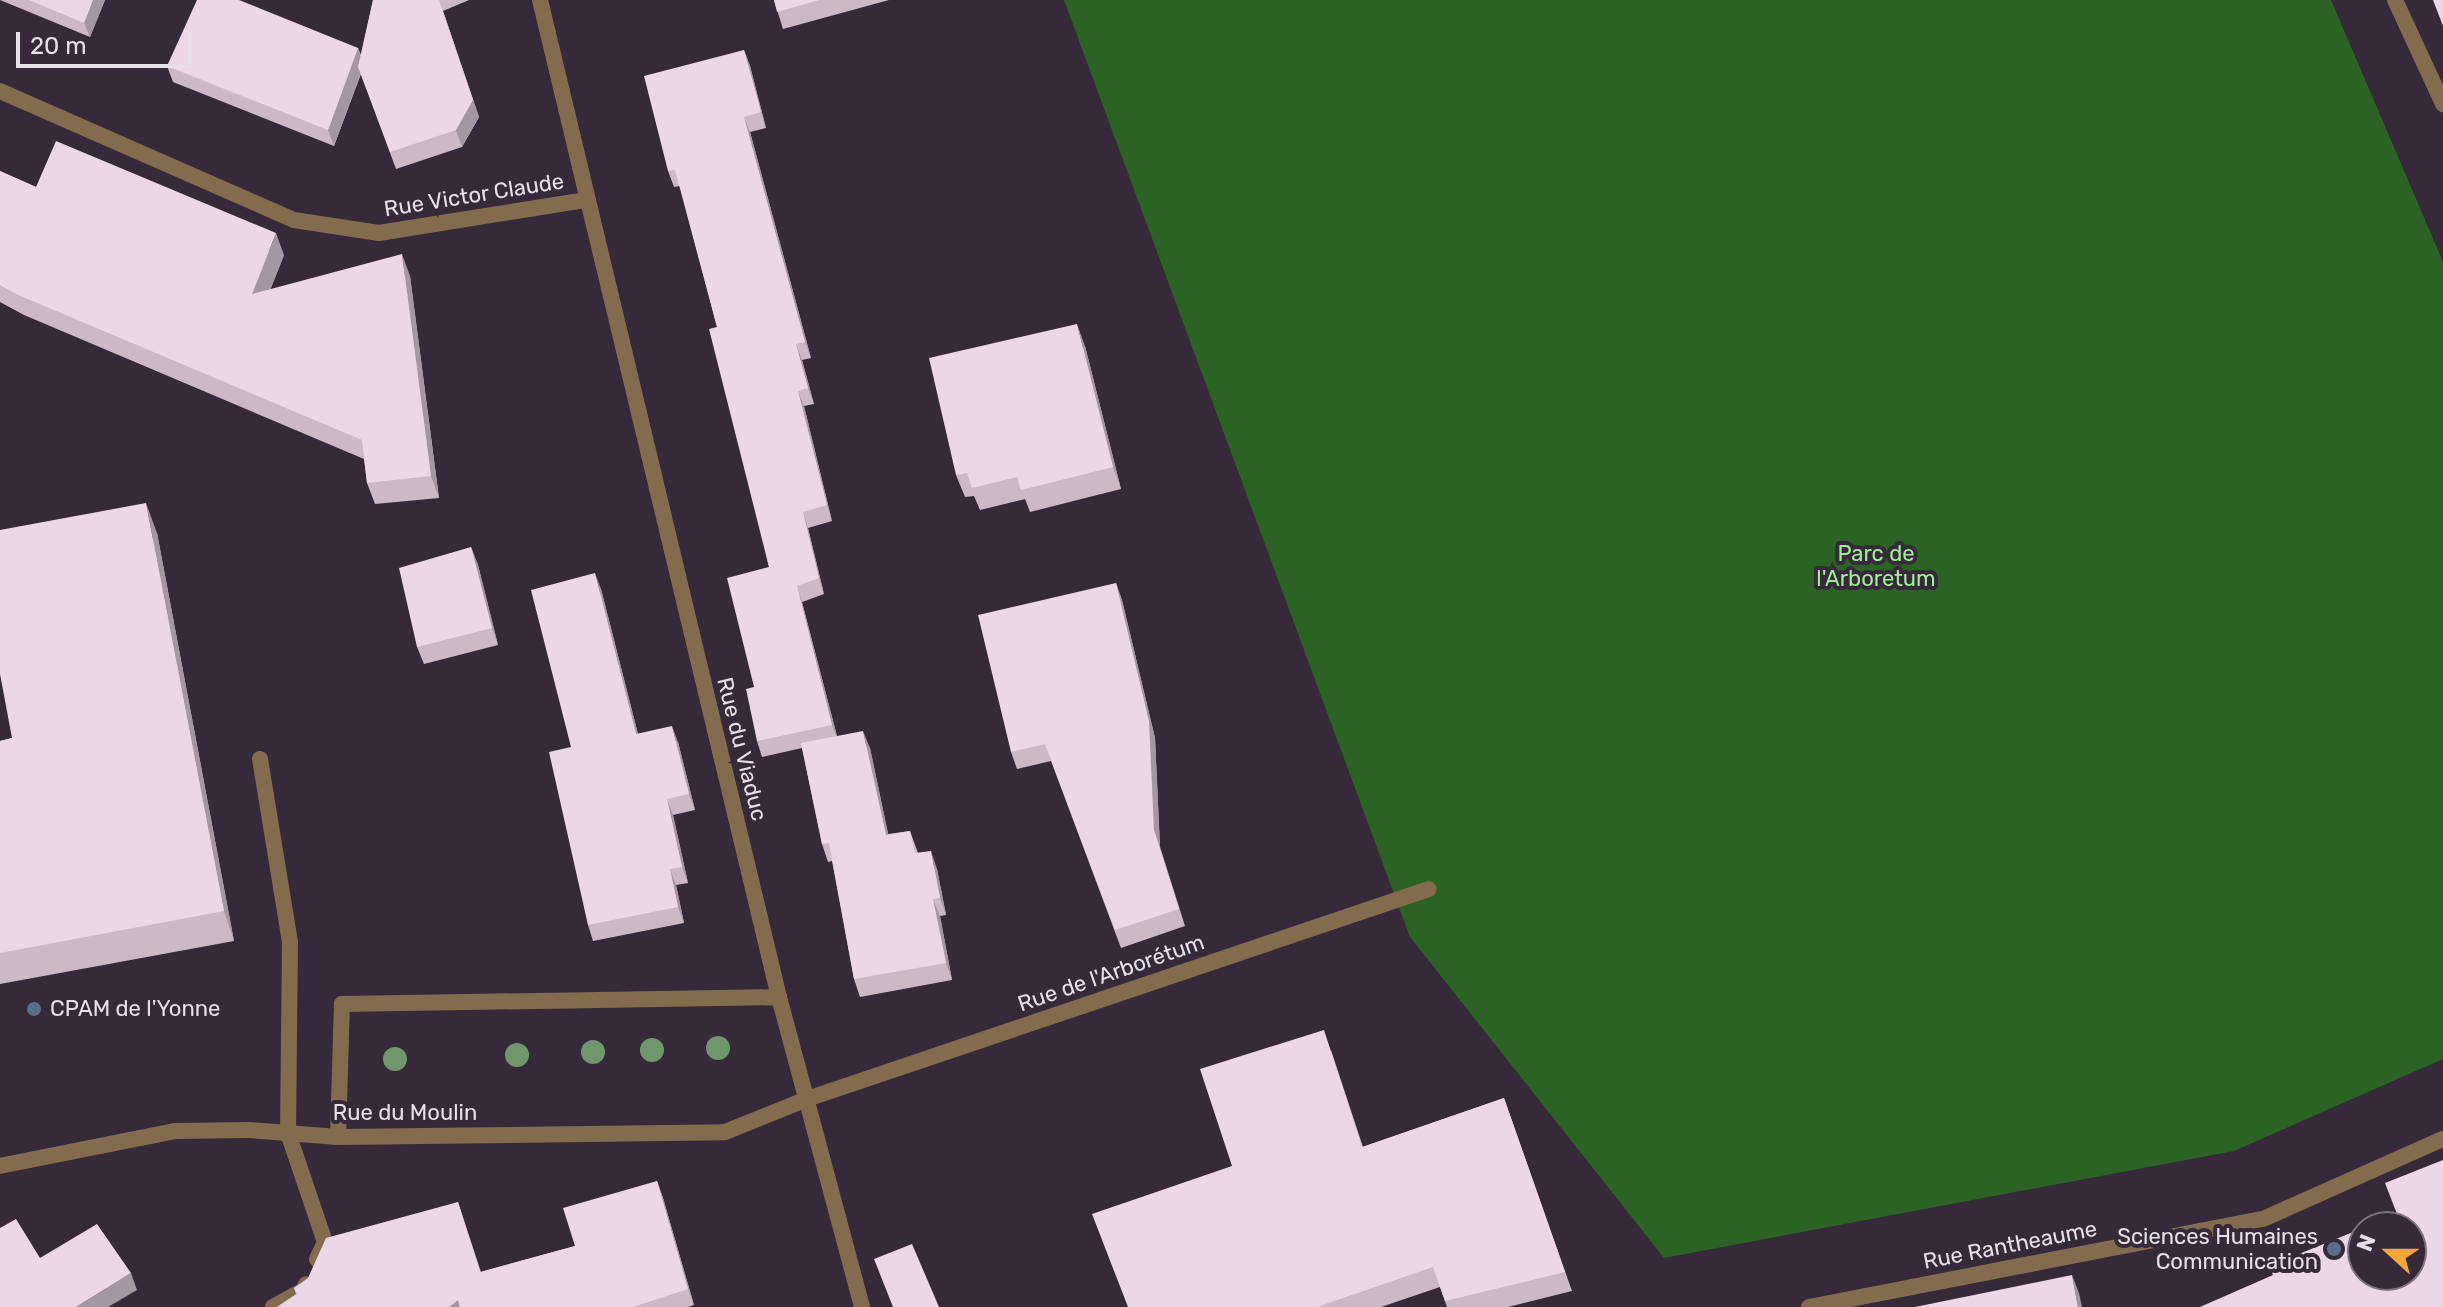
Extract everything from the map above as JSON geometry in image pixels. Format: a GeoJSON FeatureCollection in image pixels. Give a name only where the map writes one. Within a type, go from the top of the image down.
{"type":"FeatureCollection","features":[{"type":"Feature","properties":{"kind":"street","name":"Rue Victor Claude"},"geometry":{"type":"LineString","coordinates":[[0,91],[294,220],[379,233],[586,200],[540,0]]}},
{"type":"Feature","properties":{"kind":"street"},"geometry":{"type":"LineString","coordinates":[[2395,0],[2443,104]]}},
{"type":"Feature","properties":{"kind":"street","name":"Rue du Viaduc"},"geometry":{"type":"LineString","coordinates":[[586,200],[779,997],[862,1307]]}},
{"type":"Feature","properties":{"kind":"street"},"geometry":{"type":"LineString","coordinates":[[260,759],[290,942],[288,1133],[325,1242],[304,1290],[273,1307]]}},
{"type":"Feature","properties":{"kind":"street","name":"Rue de l'Arborétum"},"geometry":{"type":"LineString","coordinates":[[807,1099],[1429,889]]}},
{"type":"Feature","properties":{"kind":"street"},"geometry":{"type":"LineString","coordinates":[[338,1137],[342,1004],[779,997]]}},
{"type":"Feature","properties":{"kind":"street","name":"Rue du Moulin"},"geometry":{"type":"LineString","coordinates":[[0,1166],[175,1131],[249,1130],[338,1137],[725,1132],[807,1099]]}},
{"type":"Feature","properties":{"kind":"street","name":"Rue Rantheaume"},"geometry":{"type":"LineString","coordinates":[[1809,1307],[2263,1219],[2443,1139]]}},
{"type":"Feature","properties":{"kind":"green space","name":"Parc de l'Arboretum"},"geometry":{"type":"Polygon","coordinates":[[[1064,0],[2331,0],[2443,262],[2443,1059],[2234,1151],[1664,1258],[1410,937],[1064,0]]]}},
{"type":"Feature","properties":{"kind":"building"},"geometry":{"type":"Polygon","coordinates":[[[29,0],[93,0],[84,23],[29,0]]]}},
{"type":"Feature","properties":{"kind":"building"},"geometry":{"type":"Polygon","coordinates":[[[197,0],[239,0],[358,48],[328,130],[167,66],[197,0]]]}},
{"type":"Feature","properties":{"kind":"building"},"geometry":{"type":"Polygon","coordinates":[[[373,0],[439,0],[473,100],[456,130],[390,152],[358,67],[373,0]]]}},
{"type":"Feature","properties":{"kind":"building"},"geometry":{"type":"Polygon","coordinates":[[[774,0],[819,0],[777,12],[774,0]]]}},
{"type":"Feature","properties":{"kind":"building"},"geometry":{"type":"Polygon","coordinates":[[[2433,0],[2443,0],[2443,26],[2433,0]]]}},
{"type":"Feature","properties":{"kind":"building"},"geometry":{"type":"Polygon","coordinates":[[[744,50],[761,112],[744,117],[805,342],[796,344],[808,388],[798,391],[827,505],[803,512],[819,578],[797,586],[832,725],[757,741],[746,689],[754,687],[727,578],[769,567],[709,329],[717,327],[675,170],[668,171],[644,76],[744,50]]]}},
{"type":"Feature","properties":{"kind":"building"},"geometry":{"type":"Polygon","coordinates":[[[56,141],[276,233],[252,294],[402,254],[431,476],[367,483],[362,440],[0,285],[0,171],[36,187],[56,141]]]}},
{"type":"Feature","properties":{"kind":"building"},"geometry":{"type":"Polygon","coordinates":[[[1077,324],[1113,467],[1021,490],[1017,477],[972,488],[967,473],[956,475],[929,358],[1077,324]]]}},
{"type":"Feature","properties":{"kind":"building"},"geometry":{"type":"Polygon","coordinates":[[[146,503],[224,911],[0,953],[0,741],[12,738],[0,674],[0,530],[146,503]]]}},
{"type":"Feature","properties":{"kind":"building"},"geometry":{"type":"Polygon","coordinates":[[[471,547],[492,628],[417,647],[399,568],[471,547]]]}},
{"type":"Feature","properties":{"kind":"building"},"geometry":{"type":"Polygon","coordinates":[[[595,573],[636,734],[672,726],[689,794],[667,799],[682,867],[670,869],[678,907],[588,925],[549,752],[571,747],[531,590],[595,573]]]}},
{"type":"Feature","properties":{"kind":"building"},"geometry":{"type":"Polygon","coordinates":[[[1116,583],[1149,721],[1154,830],[1179,909],[1115,930],[1045,744],[1011,752],[978,615],[1116,583]]]}},
{"type":"Feature","properties":{"kind":"building"},"geometry":{"type":"Polygon","coordinates":[[[863,731],[886,835],[910,831],[915,853],[931,851],[940,898],[933,899],[946,963],[854,979],[829,843],[822,844],[801,743],[863,731]]]}},
{"type":"Feature","properties":{"kind":"building"},"geometry":{"type":"Polygon","coordinates":[[[1324,1030],[1362,1147],[1504,1098],[1565,1272],[1445,1301],[1433,1267],[1317,1307],[1128,1307],[1092,1214],[1232,1166],[1200,1069],[1324,1030]]]}},
{"type":"Feature","properties":{"kind":"building"},"geometry":{"type":"Polygon","coordinates":[[[2443,1160],[2443,1307],[2200,1307],[2273,1275],[2269,1266],[2347,1234],[2347,1291],[2427,1291],[2427,1211],[2396,1211],[2385,1183],[2443,1160]]]}},
{"type":"Feature","properties":{"kind":"building"},"geometry":{"type":"Polygon","coordinates":[[[657,1181],[688,1289],[633,1307],[460,1307],[458,1300],[449,1307],[277,1307],[297,1294],[294,1288],[308,1278],[326,1238],[458,1202],[480,1272],[575,1246],[563,1208],[657,1181]]]}},
{"type":"Feature","properties":{"kind":"building"},"geometry":{"type":"Polygon","coordinates":[[[16,1219],[40,1258],[97,1224],[131,1273],[76,1307],[0,1307],[0,1228],[16,1219]]]}},
{"type":"Feature","properties":{"kind":"building"},"geometry":{"type":"Polygon","coordinates":[[[912,1244],[939,1307],[893,1307],[874,1259],[912,1244]]]}},
{"type":"Feature","properties":{"kind":"building"},"geometry":{"type":"Polygon","coordinates":[[[2072,1275],[2078,1307],[1915,1307],[2072,1275]]]}},
{"type":"Feature","properties":{"kind":"place","name":"CPAM de l'Yonne"},"geometry":{"type":"Point","coordinates":[34,1009]}},
{"type":"Feature","properties":{"kind":"place","name":"Sciences Humaines Communication"},"geometry":{"type":"Point","coordinates":[2334,1249]}}]}
